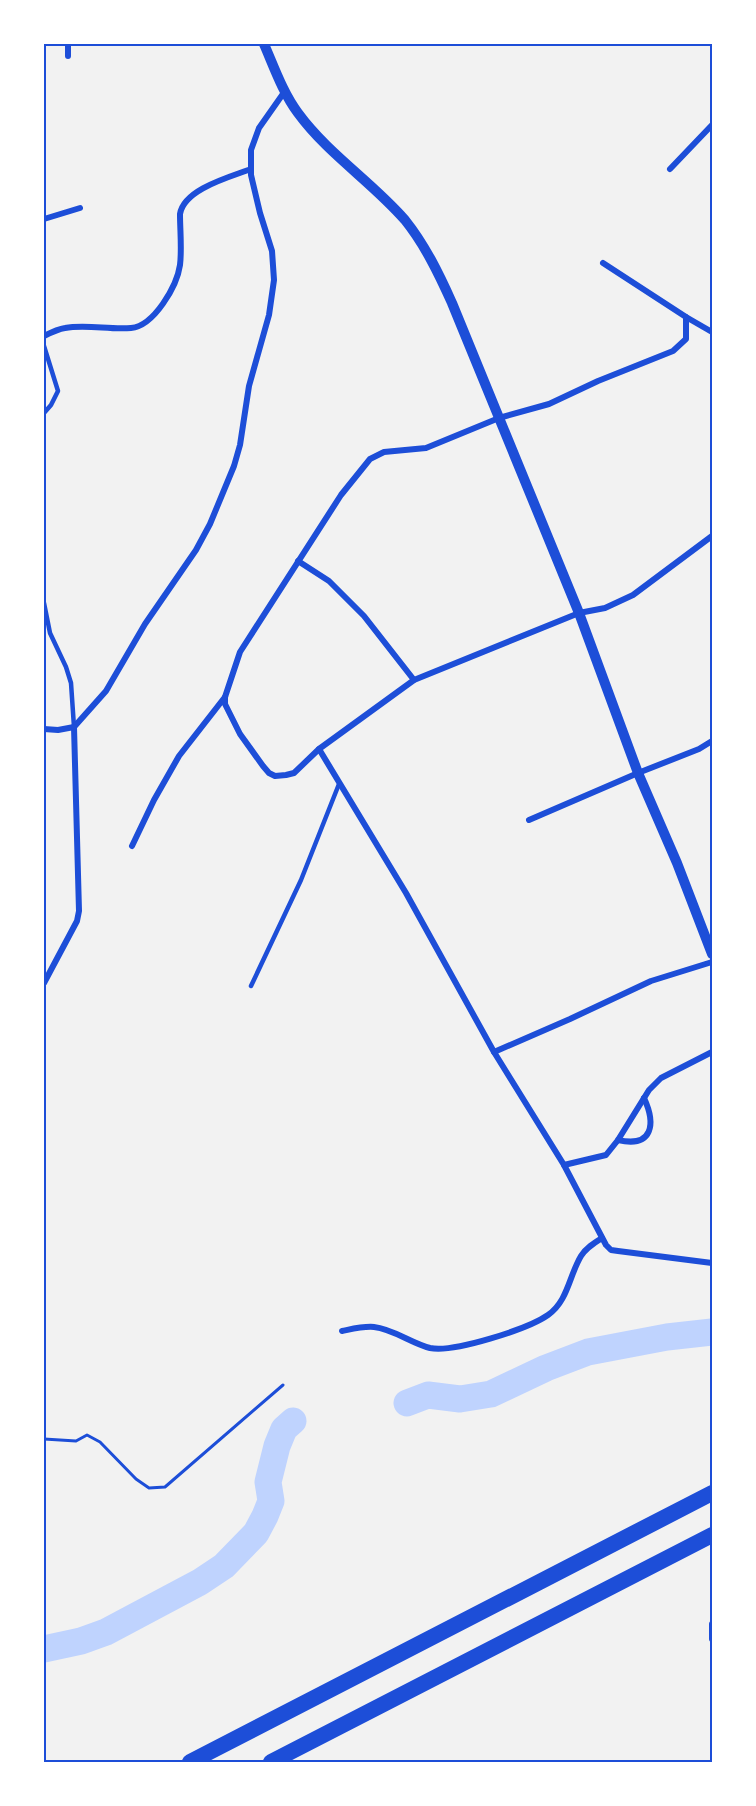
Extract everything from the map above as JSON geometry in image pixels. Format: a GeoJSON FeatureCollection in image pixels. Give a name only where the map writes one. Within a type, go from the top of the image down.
{"type":"FeatureCollection","features":[{"type":"Feature","properties":{"kind":"highway"},"geometry":{"type":"LineString","coordinates":[[190,1762],[712,1493]]}},
{"type":"Feature","properties":{"kind":"highway"},"geometry":{"type":"LineString","coordinates":[[271,1762],[712,1535]]}},
{"type":"Feature","properties":{"kind":"street"},"geometry":{"type":"LineString","coordinates":[[68,44],[68,56]]}},
{"type":"Feature","properties":{"kind":"street"},"geometry":{"type":"LineString","coordinates":[[264,44],[297,112],[315,134],[404,219],[426,249],[453,303],[579,613],[638,772],[677,863],[712,954]]}},
{"type":"Feature","properties":{"kind":"street"},"geometry":{"type":"LineString","coordinates":[[44,729],[58,730],[74,727],[106,692],[145,624],[196,550],[210,524],[234,466],[240,445],[249,386],[269,315],[274,280],[272,251],[260,213],[251,169],[251,150],[259,128],[285,91]]}},
{"type":"Feature","properties":{"kind":"street"},"geometry":{"type":"LineString","coordinates":[[670,169],[712,125]]}},
{"type":"Feature","properties":{"kind":"street"},"geometry":{"type":"LineString","coordinates":[[44,336],[65,328],[132,328],[144,323],[155,313],[178,276],[181,262],[180,213],[185,200],[213,184],[251,169]]}},
{"type":"Feature","properties":{"kind":"street"},"geometry":{"type":"LineString","coordinates":[[44,219],[80,208]]}},
{"type":"Feature","properties":{"kind":"street"},"geometry":{"type":"LineString","coordinates":[[603,263],[712,332]]}},
{"type":"Feature","properties":{"kind":"street"},"geometry":{"type":"LineString","coordinates":[[132,846],[179,756],[225,697],[240,652],[341,495],[370,459],[384,452],[426,448],[499,418],[549,405],[598,381],[673,351],[686,339],[686,317]]}},
{"type":"Feature","properties":{"kind":"street"},"geometry":{"type":"LineString","coordinates":[[225,697],[227,710],[236,726],[269,773],[280,776],[294,773],[319,748],[414,680],[579,613],[605,608],[633,595],[712,536]]}},
{"type":"Feature","properties":{"kind":"street"},"geometry":{"type":"LineString","coordinates":[[298,561],[328,581],[364,616],[414,680]]}},
{"type":"Feature","properties":{"kind":"street"},"geometry":{"type":"LineString","coordinates":[[44,983],[77,921],[79,911],[74,727]]}},
{"type":"Feature","properties":{"kind":"street"},"geometry":{"type":"LineString","coordinates":[[530,820],[638,772],[699,749],[712,741]]}},
{"type":"Feature","properties":{"kind":"street"},"geometry":{"type":"LineString","coordinates":[[319,748],[406,893],[494,1052],[564,1165],[602,1238],[611,1250],[712,1263]]}},
{"type":"Feature","properties":{"kind":"street"},"geometry":{"type":"LineString","coordinates":[[494,1052],[651,981],[712,962]]}},
{"type":"Feature","properties":{"kind":"street"},"geometry":{"type":"LineString","coordinates":[[564,1165],[606,1155],[644,1098],[661,1078],[712,1052]]}},
{"type":"Feature","properties":{"kind":"street"},"geometry":{"type":"LineString","coordinates":[[618,1140],[640,1141],[646,1136],[651,1121],[644,1098]]}},
{"type":"Feature","properties":{"kind":"street"},"geometry":{"type":"LineString","coordinates":[[342,1331],[375,1327],[430,1348],[442,1349],[490,1338],[522,1327],[547,1315],[557,1307],[582,1255],[602,1238]]}},
{"type":"Feature","properties":{"kind":"street"},"geometry":{"type":"LineString","coordinates":[[712,1624],[712,1639]]}},
{"type":"Feature","properties":{"kind":"lane"},"geometry":{"type":"LineString","coordinates":[[44,346],[58,391],[44,413]]}},
{"type":"Feature","properties":{"kind":"lane"},"geometry":{"type":"LineString","coordinates":[[44,603],[50,633],[71,683],[74,727]]}},
{"type":"Feature","properties":{"kind":"lane"},"geometry":{"type":"LineString","coordinates":[[251,986],[301,880],[339,784]]}},
{"type":"Feature","properties":{"kind":"path"},"geometry":{"type":"LineString","coordinates":[[44,1439],[76,1441],[87,1435],[100,1442],[136,1479],[149,1488],[165,1487],[283,1385]]}},
{"type":"Feature","properties":{"kind":"waterway"},"geometry":{"type":"LineString","coordinates":[[407,1403],[428,1395],[460,1399],[491,1394],[546,1368],[588,1352],[667,1337],[712,1332]]}},
{"type":"Feature","properties":{"kind":"waterway"},"geometry":{"type":"LineString","coordinates":[[44,1649],[81,1641],[106,1632],[200,1582],[224,1566],[256,1533],[265,1516],[271,1501],[268,1482],[277,1446],[284,1429],[293,1421]]}}]}
